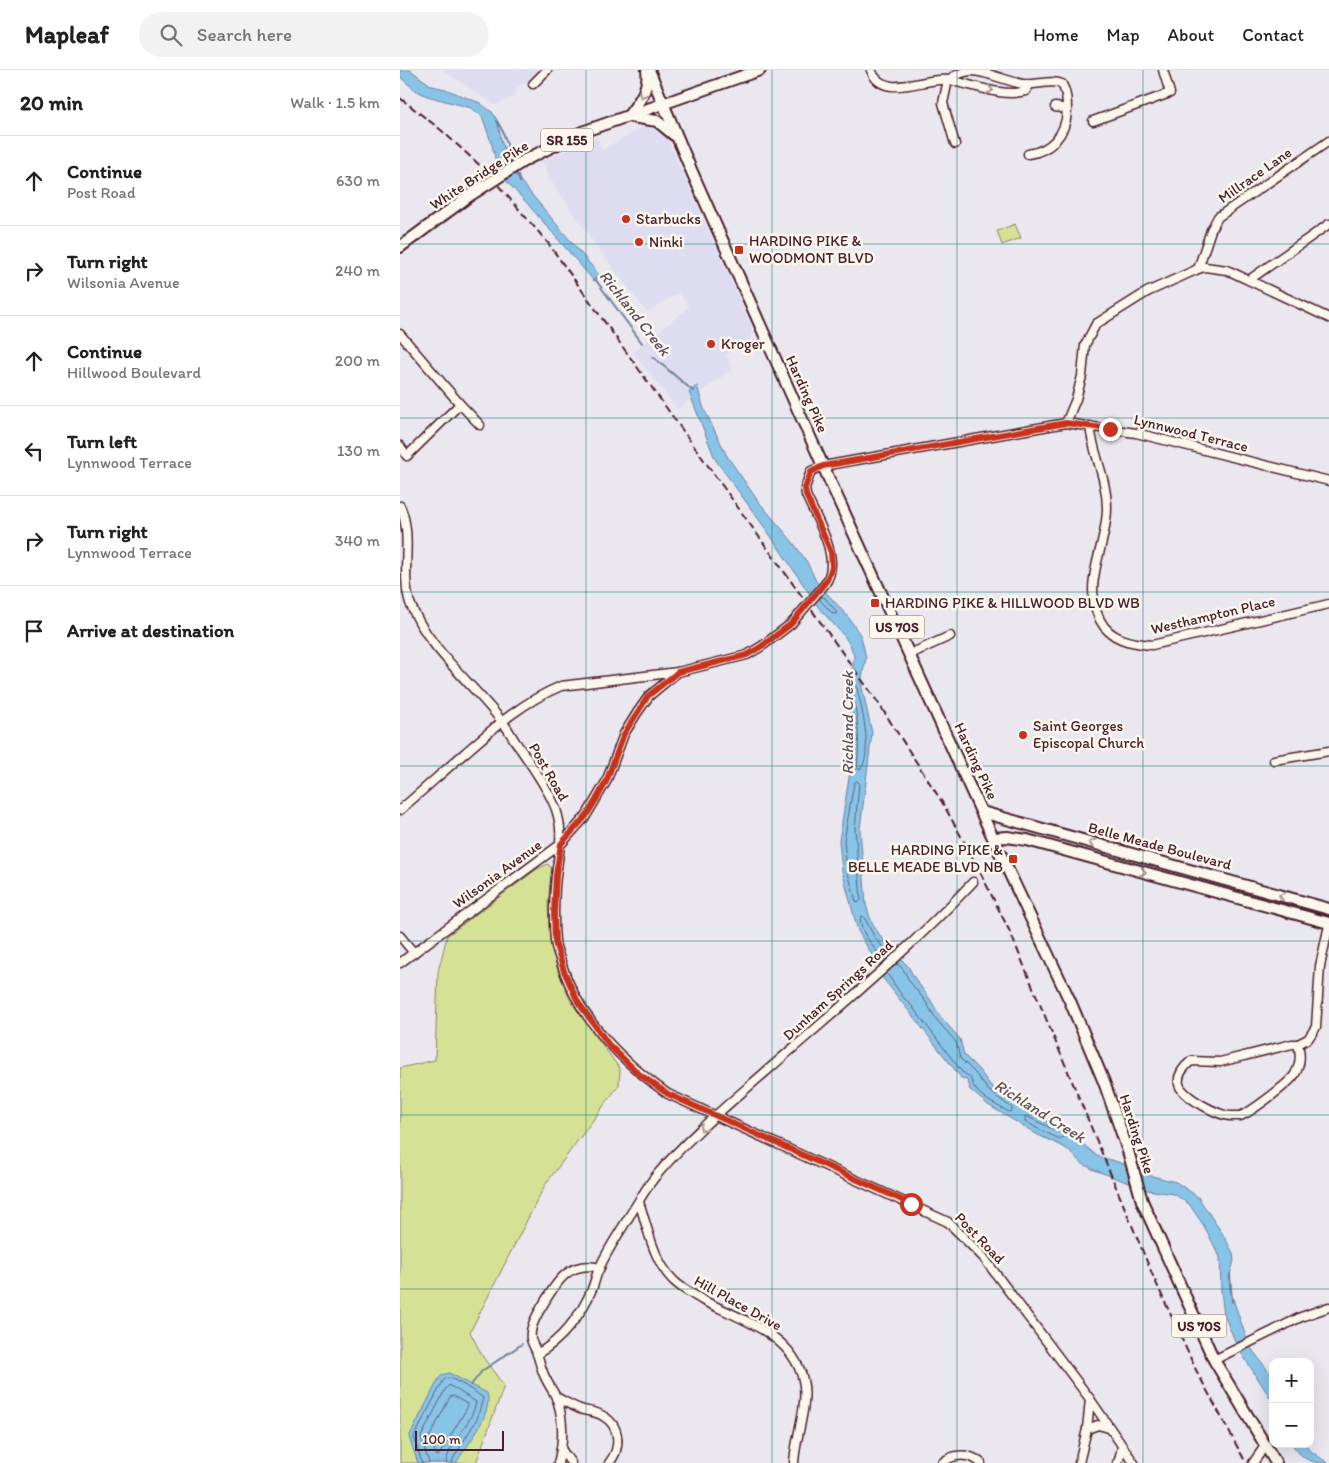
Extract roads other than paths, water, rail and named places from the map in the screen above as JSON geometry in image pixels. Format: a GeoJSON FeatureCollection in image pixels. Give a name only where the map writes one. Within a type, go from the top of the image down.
{"type":"FeatureCollection","features":[{"type":"Feature","properties":{"kind":"main road","name":"Harding Pike"},"geometry":{"type":"LineString","coordinates":[[648,70],[823,466],[1070,1000],[1104,1082],[1128,1151],[1142,1201],[1214,1360],[1276,1463]]}},
{"type":"Feature","properties":{"kind":"main road"},"geometry":{"type":"LineString","coordinates":[[648,70],[645,91],[628,116],[657,121],[678,139]]}},
{"type":"Feature","properties":{"kind":"main road","name":"White Bridge Pike"},"geometry":{"type":"LineString","coordinates":[[400,248],[469,196],[525,160],[545,150],[582,132],[760,70]]}},
{"type":"Feature","properties":{"kind":"main road","name":"Belle Meade Boulevard"},"geometry":{"type":"LineString","coordinates":[[982,812],[1329,909]]}},
{"type":"Feature","properties":{"kind":"main road"},"geometry":{"type":"LineString","coordinates":[[1062,850],[1066,836]]}},
{"type":"Feature","properties":{"kind":"main road","name":"Belle Meade Boulevard"},"geometry":{"type":"LineString","coordinates":[[994,838],[1017,838],[1329,924]]}},
{"type":"Feature","properties":{"kind":"main road"},"geometry":{"type":"LineString","coordinates":[[1113,864],[1117,850]]}},
{"type":"Feature","properties":{"kind":"main road"},"geometry":{"type":"LineString","coordinates":[[1187,884],[1191,871]]}},
{"type":"Feature","properties":{"kind":"street"},"geometry":{"type":"LineString","coordinates":[[533,84],[547,70]]}},
{"type":"Feature","properties":{"kind":"street"},"geometry":{"type":"LineString","coordinates":[[871,70],[876,79],[887,85],[902,86],[938,79],[1009,92],[1024,92],[1029,85]]}},
{"type":"Feature","properties":{"kind":"street"},"geometry":{"type":"LineString","coordinates":[[1093,121],[1170,93],[1163,70]]}},
{"type":"Feature","properties":{"kind":"street"},"geometry":{"type":"LineString","coordinates":[[955,144],[943,103],[948,80],[956,75],[973,71],[1029,85],[1060,83],[1066,91],[1067,109],[1065,125],[1060,136],[1048,147],[1028,154]]}},
{"type":"Feature","properties":{"kind":"street"},"geometry":{"type":"LineString","coordinates":[[1055,107],[1067,109]]}},
{"type":"Feature","properties":{"kind":"street","name":"Millrace Lane"},"geometry":{"type":"LineString","coordinates":[[1198,269],[1211,230],[1218,217],[1329,141]]}},
{"type":"Feature","properties":{"kind":"street"},"geometry":{"type":"LineString","coordinates":[[1249,280],[1329,224]]}},
{"type":"Feature","properties":{"kind":"street"},"geometry":{"type":"LineString","coordinates":[[1066,423],[1076,399],[1082,376],[1085,345],[1096,324],[1147,292],[1198,269],[1205,267],[1227,270],[1329,318]]}},
{"type":"Feature","properties":{"kind":"street"},"geometry":{"type":"LineString","coordinates":[[400,334],[480,425]]}},
{"type":"Feature","properties":{"kind":"street"},"geometry":{"type":"LineString","coordinates":[[400,462],[460,404]]}},
{"type":"Feature","properties":{"kind":"street","name":"Lynnwood Terrace"},"geometry":{"type":"LineString","coordinates":[[823,466],[1066,423],[1136,433],[1329,481]]}},
{"type":"Feature","properties":{"kind":"street","name":"Westhampton Place"},"geometry":{"type":"LineString","coordinates":[[1090,426],[1092,443],[1106,490],[1107,510],[1105,530],[1092,584],[1092,600],[1104,627],[1118,639],[1135,644],[1152,645],[1329,604]]}},
{"type":"Feature","properties":{"kind":"street"},"geometry":{"type":"LineString","coordinates":[[400,446],[407,456]]}},
{"type":"Feature","properties":{"kind":"street"},"geometry":{"type":"LineString","coordinates":[[400,810],[502,720],[531,700],[561,686],[678,672],[747,655],[791,624],[825,584],[831,570],[832,556],[806,495],[805,488],[811,472],[823,466]]}},
{"type":"Feature","properties":{"kind":"street","name":"Post Road"},"geometry":{"type":"LineString","coordinates":[[400,506],[405,524],[405,581],[409,603],[429,637],[502,720],[542,780],[554,803],[560,822],[561,844],[556,875],[555,942],[564,971],[578,1002],[609,1045],[639,1074],[668,1094],[948,1222],[983,1257],[1090,1399],[1134,1463]]}},
{"type":"Feature","properties":{"kind":"street"},"geometry":{"type":"LineString","coordinates":[[910,654],[950,636]]}},
{"type":"Feature","properties":{"kind":"street","name":"Wilsonia Avenue"},"geometry":{"type":"LineString","coordinates":[[400,963],[561,844],[586,816],[606,782],[624,734],[636,713],[648,696],[678,672]]}},
{"type":"Feature","properties":{"kind":"street"},"geometry":{"type":"LineString","coordinates":[[1274,760],[1329,751]]}},
{"type":"Feature","properties":{"kind":"street","name":"Dunham Springs Road"},"geometry":{"type":"LineString","coordinates":[[537,1354],[548,1348],[574,1321],[590,1294],[600,1268],[648,1185],[676,1153],[716,1115],[898,956],[973,882]]}},
{"type":"Feature","properties":{"kind":"street"},"geometry":{"type":"LineString","coordinates":[[1298,1044],[1301,1053],[1300,1061],[1294,1076],[1257,1106],[1240,1116],[1224,1116],[1206,1108],[1181,1089],[1179,1084],[1179,1077],[1182,1071],[1191,1061],[1220,1062],[1298,1044],[1308,1038],[1316,1027],[1320,966],[1329,924]]}},
{"type":"Feature","properties":{"kind":"street"},"geometry":{"type":"LineString","coordinates":[[400,936],[414,952]]}},
{"type":"Feature","properties":{"kind":"street","name":"Hill Place Drive"},"geometry":{"type":"LineString","coordinates":[[639,1202],[662,1268],[675,1282],[689,1292],[757,1326],[778,1339],[796,1360],[803,1380],[804,1402],[797,1435],[794,1463]]}},
{"type":"Feature","properties":{"kind":"street"},"geometry":{"type":"LineString","coordinates":[[558,1463],[561,1449],[561,1417],[556,1397],[546,1379],[531,1338],[533,1326],[538,1313],[557,1282],[564,1275],[581,1266],[600,1268]]}},
{"type":"Feature","properties":{"kind":"street"},"geometry":{"type":"LineString","coordinates":[[1214,1360],[1295,1319],[1329,1307]]}},
{"type":"Feature","properties":{"kind":"street"},"geometry":{"type":"LineString","coordinates":[[556,1397],[576,1407],[603,1415],[608,1419],[618,1439],[616,1451],[609,1463]]}},
{"type":"Feature","properties":{"kind":"street"},"geometry":{"type":"LineString","coordinates":[[1079,1463],[1087,1429],[1090,1399]]}},
{"type":"Feature","properties":{"kind":"street"},"geometry":{"type":"LineString","coordinates":[[561,1417],[576,1407]]}},
{"type":"Feature","properties":{"kind":"street"},"geometry":{"type":"LineString","coordinates":[[1087,1429],[1098,1425],[1109,1428]]}},
{"type":"Feature","properties":{"kind":"street"},"geometry":{"type":"LineString","coordinates":[[1253,1463],[1265,1446]]}},
{"type":"Feature","properties":{"kind":"street"},"geometry":{"type":"LineString","coordinates":[[1117,1463],[1122,1447]]}},
{"type":"Feature","properties":{"kind":"street"},"geometry":{"type":"LineString","coordinates":[[561,1449],[571,1463]]}},
{"type":"Feature","properties":{"kind":"street"},"geometry":{"type":"LineString","coordinates":[[942,1463],[952,1456],[963,1455],[972,1457],[981,1463]]}},
{"type":"Feature","properties":{"kind":"water"},"geometry":{"type":"Polygon","coordinates":[[[400,70],[410,70],[432,86],[445,89],[480,103],[492,112],[497,120],[502,143],[517,177],[600,276],[594,281],[507,182],[497,166],[482,116],[471,108],[427,96],[415,90],[400,77],[400,70]]]}},
{"type":"Feature","properties":{"kind":"water"},"geometry":{"type":"Polygon","coordinates":[[[697,386],[704,409],[727,456],[758,501],[807,562],[816,581],[848,617],[861,636],[866,658],[861,683],[872,733],[860,829],[866,904],[876,930],[894,951],[896,959],[901,959],[908,966],[940,1016],[960,1039],[964,1055],[991,1086],[1019,1107],[1061,1128],[1097,1156],[1118,1162],[1144,1174],[1176,1182],[1198,1197],[1233,1253],[1234,1261],[1229,1278],[1230,1290],[1246,1337],[1253,1351],[1269,1372],[1269,1396],[1238,1348],[1224,1315],[1220,1257],[1204,1226],[1189,1204],[1174,1194],[1147,1190],[1092,1169],[1080,1162],[1070,1151],[1038,1135],[988,1105],[969,1089],[970,1087],[966,1079],[961,1078],[882,977],[882,972],[858,931],[842,871],[839,841],[854,746],[851,710],[845,690],[853,666],[854,656],[845,637],[819,608],[770,535],[715,459],[689,392],[697,386]]]}},
{"type":"Feature","properties":{"kind":"water"},"geometry":{"type":"Polygon","coordinates":[[[449,1373],[487,1393],[487,1410],[478,1429],[456,1463],[418,1463],[409,1437],[438,1380],[442,1375],[449,1373]]]}},
{"type":"Feature","properties":{"kind":"water"},"geometry":{"type":"Polygon","coordinates":[[[1295,1448],[1308,1448],[1328,1463],[1307,1460],[1295,1448]]]}},
{"type":"Feature","properties":{"kind":"waterway","name":"Richland Creek"},"geometry":{"type":"LineString","coordinates":[[497,121],[503,132],[513,163]]}},
{"type":"Feature","properties":{"kind":"waterway","name":"Richland Creek"},"geometry":{"type":"LineString","coordinates":[[516,170],[520,182]]}},
{"type":"Feature","properties":{"kind":"waterway","name":"Richland Creek"},"geometry":{"type":"LineString","coordinates":[[595,279],[642,343]]}},
{"type":"Feature","properties":{"kind":"waterway","name":"Richland Creek"},"geometry":{"type":"LineString","coordinates":[[653,357],[693,391]]}},
{"type":"Feature","properties":{"kind":"waterway","name":"Richland Creek"},"geometry":{"type":"LineString","coordinates":[[1230,1274],[1232,1302]]}},
{"type":"Feature","properties":{"kind":"waterway"},"geometry":{"type":"LineString","coordinates":[[471,1385],[482,1371],[522,1344]]}},
{"type":"Feature","properties":{"kind":"railway"},"geometry":{"type":"LineString","coordinates":[[400,98],[441,130],[485,170],[548,243],[877,701],[942,802],[1010,932],[1153,1276],[1196,1370],[1246,1463]]}},
{"type":"Feature","properties":{"kind":"place","name":"Starbucks"},"geometry":{"type":"Point","coordinates":[626,219]}},
{"type":"Feature","properties":{"kind":"place","name":"Ninki"},"geometry":{"type":"Point","coordinates":[639,242]}},
{"type":"Feature","properties":{"kind":"place","name":"HARDING PIKE & WOODMONT BLVD"},"geometry":{"type":"Point","coordinates":[739,250]}},
{"type":"Feature","properties":{"kind":"place","name":"Kroger"},"geometry":{"type":"Point","coordinates":[711,344]}},
{"type":"Feature","properties":{"kind":"place","name":"HARDING PIKE & HILLWOOD BLVD WB"},"geometry":{"type":"Point","coordinates":[875,603]}},
{"type":"Feature","properties":{"kind":"place","name":"Saint Georges Episcopal Church"},"geometry":{"type":"Point","coordinates":[1023,735]}},
{"type":"Feature","properties":{"kind":"place","name":"HARDING PIKE & BELLE MEADE BLVD NB"},"geometry":{"type":"Point","coordinates":[1013,859]}}]}
